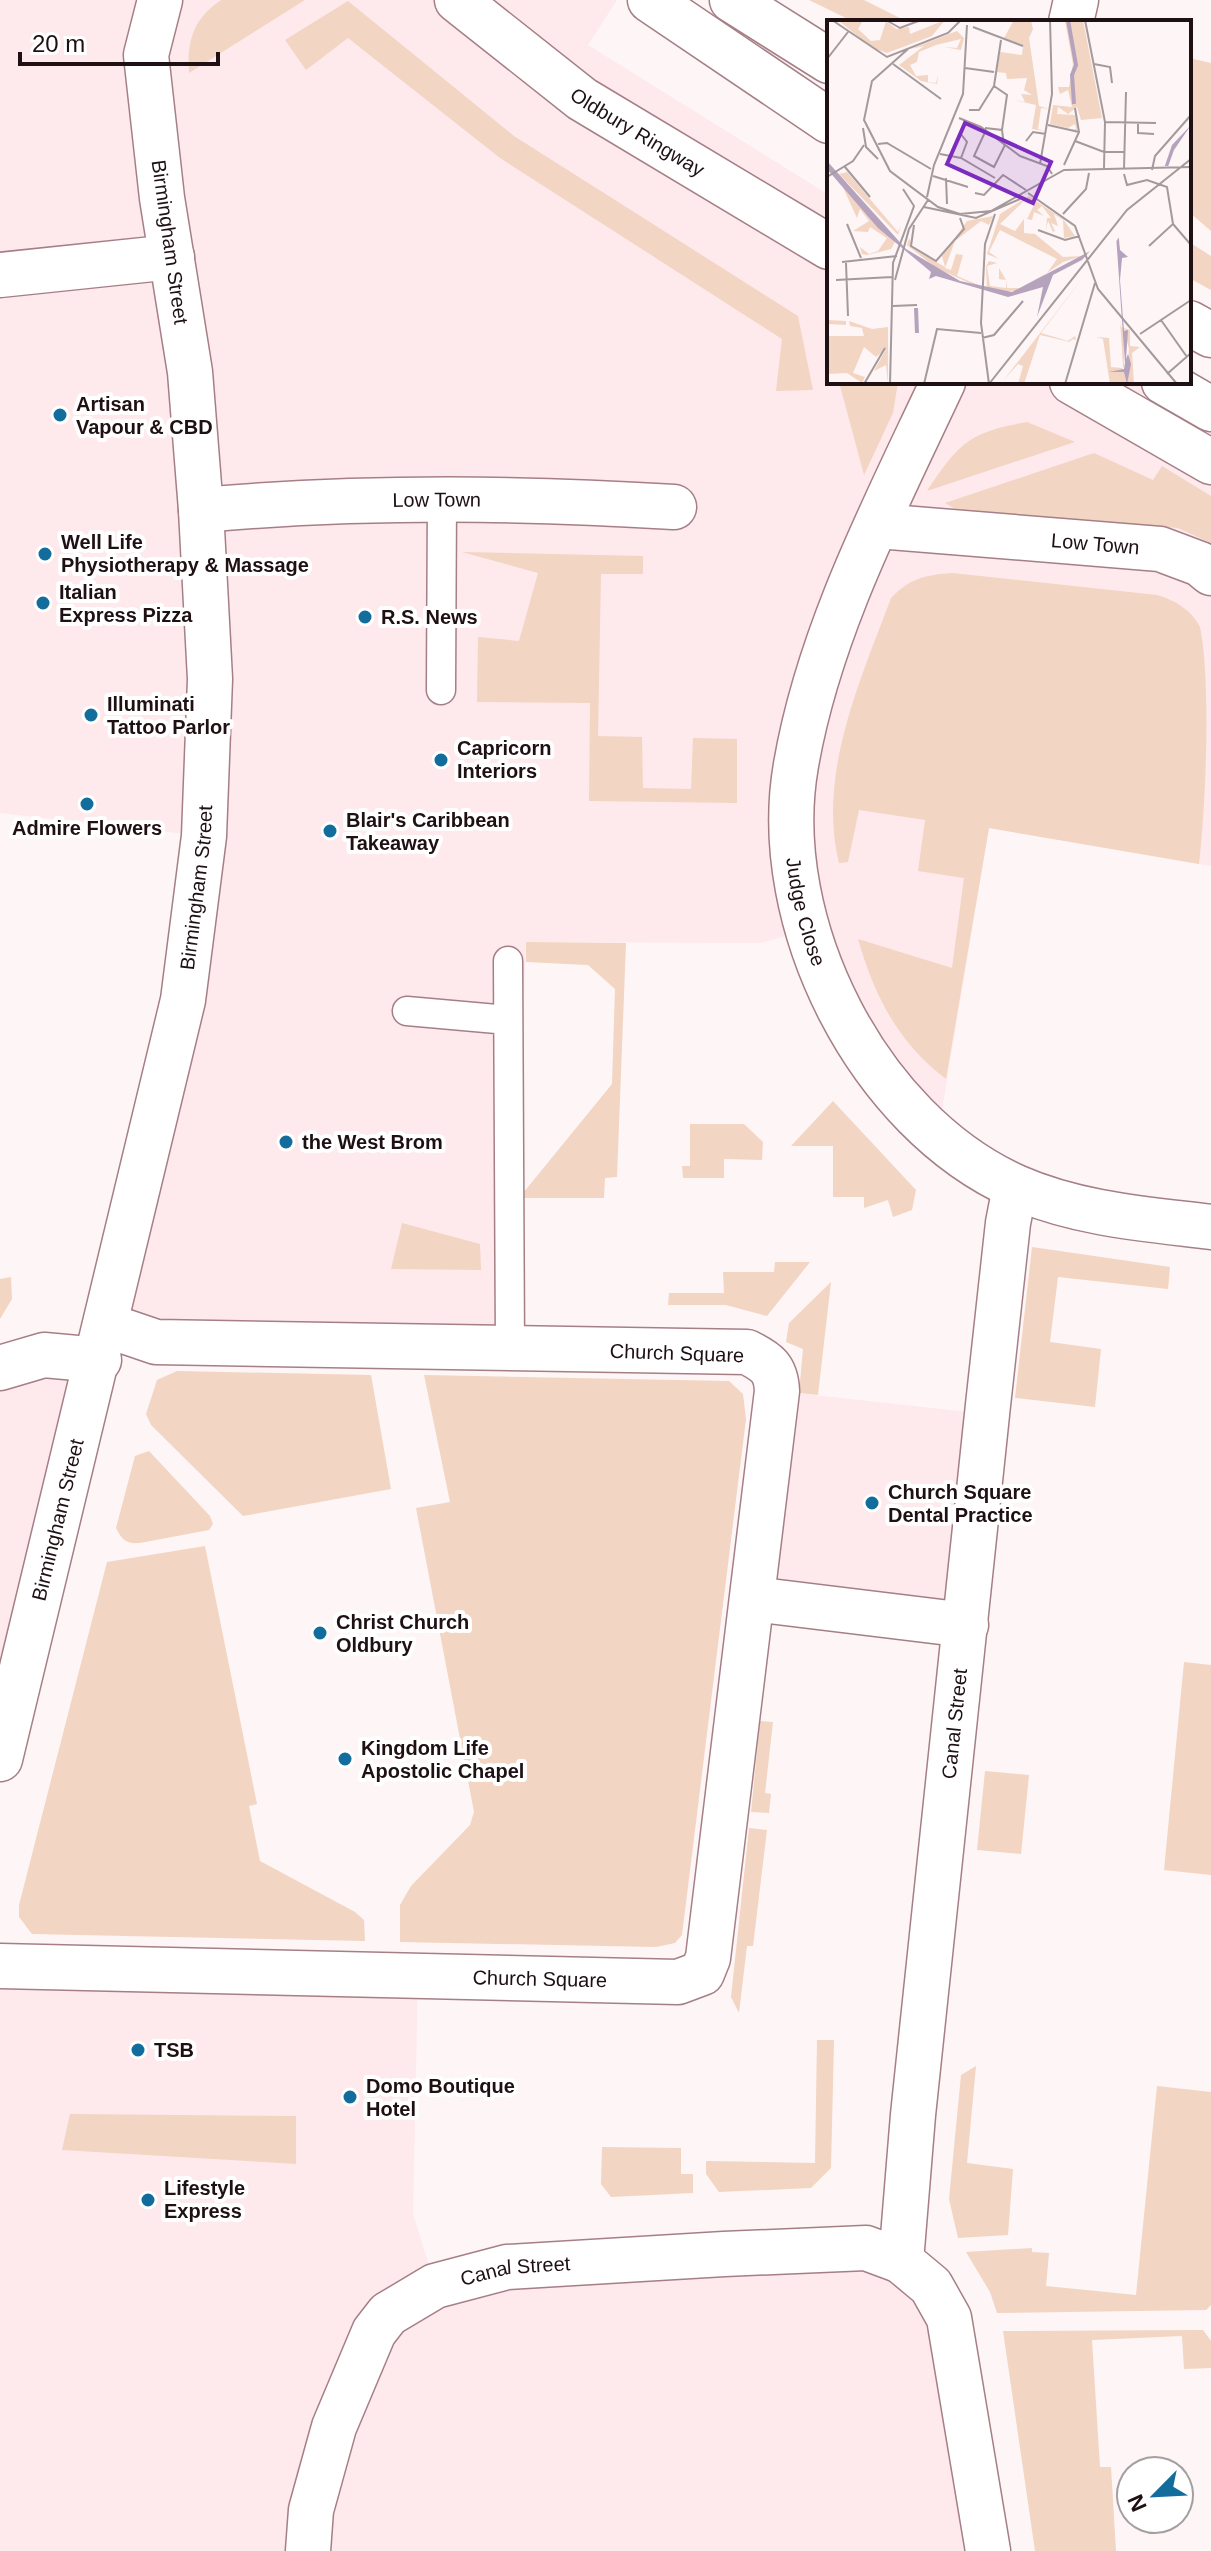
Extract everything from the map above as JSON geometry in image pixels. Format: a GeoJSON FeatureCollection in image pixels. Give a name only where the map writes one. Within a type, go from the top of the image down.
{"type":"FeatureCollection","features":[{"type":"Feature","properties":{"kind":"street","name":"Birmingham Street"},"geometry":{"type":"LineString","coordinates":[[0,1759],[103,1343],[183,1000],[204,836],[210,679],[201,510],[190,372],[146,55],[160,0]]}},
{"type":"Feature","properties":{"kind":"street","name":"Oldbury Ringway"},"geometry":{"type":"LineString","coordinates":[[457,0],[582,99],[827,246]]}},
{"type":"Feature","properties":{"kind":"street"},"geometry":{"type":"LineString","coordinates":[[650,0],[827,120]]}},
{"type":"Feature","properties":{"kind":"street"},"geometry":{"type":"LineString","coordinates":[[732,0],[827,60]]}},
{"type":"Feature","properties":{"kind":"street"},"geometry":{"type":"LineString","coordinates":[[0,275],[172,257]]}},
{"type":"Feature","properties":{"kind":"street"},"geometry":{"type":"LineString","coordinates":[[1191,324],[1211,335]]}},
{"type":"Feature","properties":{"kind":"street","name":"Judge Close"},"geometry":{"type":"LineString","coordinates":[[942,384],[825,652],[795,768],[792,828],[801,908],[816,952],[862,1053],[898,1101],[980,1166],[1015,1187],[1065,1205],[1211,1227]]}},
{"type":"Feature","properties":{"kind":"street"},"geometry":{"type":"LineString","coordinates":[[1075,384],[1211,462]]}},
{"type":"Feature","properties":{"kind":"street"},"geometry":{"type":"LineString","coordinates":[[1167,384],[1211,409]]}},
{"type":"Feature","properties":{"kind":"street","name":"Low Town"},"geometry":{"type":"LineString","coordinates":[[201,510],[281,503],[442,497],[674,507]]}},
{"type":"Feature","properties":{"kind":"street","name":"Low Town"},"geometry":{"type":"LineString","coordinates":[[878,526],[1160,549],[1200,564],[1211,573]]}},
{"type":"Feature","properties":{"kind":"street","name":"Canal Street"},"geometry":{"type":"LineString","coordinates":[[901,2261],[913,2115],[1008,1223],[1015,1187]]}},
{"type":"Feature","properties":{"kind":"street","name":"Church Square"},"geometry":{"type":"LineString","coordinates":[[0,1368],[103,1343],[747,1352],[767,1362],[776,1375],[777,1391],[708,1958],[702,1973],[691,1980],[0,1966]]}},
{"type":"Feature","properties":{"kind":"street"},"geometry":{"type":"LineString","coordinates":[[753,1599],[966,1625]]}},
{"type":"Feature","properties":{"kind":"street","name":"Canal Street"},"geometry":{"type":"LineString","coordinates":[[308,2551],[311,2510],[334,2427],[374,2332],[388,2314],[435,2286],[507,2267],[866,2248],[901,2261],[931,2286],[949,2318],[988,2551]]}},
{"type":"Feature","properties":{"kind":"lane"},"geometry":{"type":"LineString","coordinates":[[441,690],[442,497]]}},
{"type":"Feature","properties":{"kind":"lane"},"geometry":{"type":"LineString","coordinates":[[508,961],[510,1348]]}},
{"type":"Feature","properties":{"kind":"lane"},"geometry":{"type":"LineString","coordinates":[[407,1011],[508,1020]]}},
{"type":"Feature","properties":{"kind":"shaded area"},"geometry":{"type":"Polygon","coordinates":[[[0,0],[617,0],[588,45],[827,194],[827,384],[1191,384],[1191,370],[1211,382],[1211,866],[989,828],[938,1134],[809,930],[760,943],[526,942],[510,1348],[106,1325],[203,836],[0,813],[0,0]]]}},
{"type":"Feature","properties":{"kind":"shaded area"},"geometry":{"type":"Polygon","coordinates":[[[221,0],[305,0],[189,73],[189,51],[194,32],[204,15],[221,0]]]}},
{"type":"Feature","properties":{"kind":"shaded area"},"geometry":{"type":"Polygon","coordinates":[[[809,0],[864,0],[904,20],[850,20],[809,0]]]}},
{"type":"Feature","properties":{"kind":"shaded area"},"geometry":{"type":"Polygon","coordinates":[[[348,1],[514,136],[798,316],[813,390],[776,391],[782,339],[500,158],[348,38],[306,70],[285,40],[348,1]]]}},
{"type":"Feature","properties":{"kind":"shaded area"},"geometry":{"type":"Polygon","coordinates":[[[1191,58],[1211,63],[1211,231],[1191,214],[1191,58]]]}},
{"type":"Feature","properties":{"kind":"shaded area"},"geometry":{"type":"Polygon","coordinates":[[[1191,243],[1211,256],[1211,290],[1191,279],[1191,243]]]}},
{"type":"Feature","properties":{"kind":"shaded area"},"geometry":{"type":"Polygon","coordinates":[[[840,384],[898,384],[893,413],[864,475],[840,384]]]}},
{"type":"Feature","properties":{"kind":"shaded area"},"geometry":{"type":"Polygon","coordinates":[[[1027,422],[1075,442],[927,491],[948,461],[967,442],[991,430],[1027,422]]]}},
{"type":"Feature","properties":{"kind":"shaded area"},"geometry":{"type":"Polygon","coordinates":[[[1094,453],[1153,480],[1162,466],[1211,496],[1211,543],[1178,528],[957,510],[945,503],[1094,453]]]}},
{"type":"Feature","properties":{"kind":"shaded area"},"geometry":{"type":"Polygon","coordinates":[[[462,552],[643,556],[643,574],[601,574],[598,736],[642,737],[643,788],[691,789],[693,738],[737,739],[737,803],[589,801],[590,703],[477,702],[478,637],[519,641],[538,573],[462,552]]]}},
{"type":"Feature","properties":{"kind":"shaded area"},"geometry":{"type":"Polygon","coordinates":[[[952,573],[1157,595],[1182,606],[1200,627],[1206,743],[1199,864],[989,828],[946,1079],[901,1034],[880,998],[858,939],[952,968],[964,878],[918,871],[925,820],[859,810],[848,862],[839,863],[834,829],[834,795],[846,728],[891,598],[919,579],[952,573]]]}},
{"type":"Feature","properties":{"kind":"shaded area"},"geometry":{"type":"Polygon","coordinates":[[[526,942],[626,943],[617,1177],[605,1178],[604,1198],[519,1198],[612,1084],[615,989],[588,965],[526,962],[526,942]]]}},
{"type":"Feature","properties":{"kind":"shaded area"},"geometry":{"type":"Polygon","coordinates":[[[833,1101],[916,1190],[912,1210],[893,1217],[888,1200],[864,1208],[864,1197],[833,1197],[833,1146],[791,1146],[833,1101]]]}},
{"type":"Feature","properties":{"kind":"shaded area"},"geometry":{"type":"Polygon","coordinates":[[[690,1124],[744,1124],[763,1142],[762,1160],[724,1159],[724,1178],[683,1178],[682,1166],[690,1166],[690,1124]]]}},
{"type":"Feature","properties":{"kind":"shaded area"},"geometry":{"type":"Polygon","coordinates":[[[402,1223],[480,1244],[481,1270],[391,1269],[402,1223]]]}},
{"type":"Feature","properties":{"kind":"shaded area"},"geometry":{"type":"Polygon","coordinates":[[[1032,1247],[1170,1267],[1168,1289],[1058,1277],[1050,1342],[1101,1349],[1095,1407],[1015,1398],[1032,1247]]]}},
{"type":"Feature","properties":{"kind":"shaded area"},"geometry":{"type":"Polygon","coordinates":[[[775,1262],[810,1262],[767,1316],[726,1305],[668,1305],[669,1293],[724,1293],[723,1272],[774,1272],[775,1262]]]}},
{"type":"Feature","properties":{"kind":"shaded area"},"geometry":{"type":"Polygon","coordinates":[[[11,1277],[12,1299],[0,1319],[0,1279],[11,1277]]]}},
{"type":"Feature","properties":{"kind":"shaded area"},"geometry":{"type":"Polygon","coordinates":[[[831,1282],[818,1395],[799,1393],[803,1349],[786,1342],[789,1323],[831,1282]]]}},
{"type":"Feature","properties":{"kind":"shaded area"},"geometry":{"type":"Polygon","coordinates":[[[99,1360],[0,1759],[0,1368],[99,1360]]]}},
{"type":"Feature","properties":{"kind":"shaded area"},"geometry":{"type":"Polygon","coordinates":[[[177,1371],[371,1375],[391,1489],[243,1516],[151,1425],[146,1414],[157,1380],[177,1371]]]}},
{"type":"Feature","properties":{"kind":"shaded area"},"geometry":{"type":"Polygon","coordinates":[[[424,1375],[729,1381],[743,1394],[746,1419],[682,1935],[675,1943],[656,1947],[400,1942],[400,1905],[411,1886],[470,1825],[474,1812],[416,1508],[450,1502],[424,1375]]]}},
{"type":"Feature","properties":{"kind":"shaded area","name":"Church Square Dental Practice"},"geometry":{"type":"Polygon","coordinates":[[[777,1391],[968,1412],[966,1625],[753,1599],[777,1391]]]}},
{"type":"Feature","properties":{"kind":"shaded area"},"geometry":{"type":"Polygon","coordinates":[[[149,1451],[210,1516],[213,1524],[209,1530],[140,1543],[128,1542],[120,1536],[116,1528],[135,1456],[149,1451]]]}},
{"type":"Feature","properties":{"kind":"shaded area"},"geometry":{"type":"Polygon","coordinates":[[[205,1546],[257,1804],[249,1806],[260,1861],[355,1912],[364,1920],[365,1941],[32,1934],[19,1917],[19,1905],[107,1562],[205,1546]]]}},
{"type":"Feature","properties":{"kind":"shaded area"},"geometry":{"type":"Polygon","coordinates":[[[1184,1662],[1211,1665],[1211,1875],[1164,1870],[1184,1662]]]}},
{"type":"Feature","properties":{"kind":"shaded area"},"geometry":{"type":"Polygon","coordinates":[[[760,1721],[773,1722],[765,1793],[771,1794],[769,1813],[751,1812],[760,1721]]]}},
{"type":"Feature","properties":{"kind":"shaded area"},"geometry":{"type":"Polygon","coordinates":[[[985,1771],[1029,1775],[1021,1854],[977,1850],[985,1771]]]}},
{"type":"Feature","properties":{"kind":"shaded area"},"geometry":{"type":"Polygon","coordinates":[[[749,1828],[767,1830],[753,1946],[747,1946],[739,2013],[731,1997],[749,1828]]]}},
{"type":"Feature","properties":{"kind":"shaded area"},"geometry":{"type":"Polygon","coordinates":[[[0,1966],[418,1973],[413,2214],[435,2285],[812,2250],[931,2286],[988,2551],[0,2551],[0,1966]]]}},
{"type":"Feature","properties":{"kind":"shaded area"},"geometry":{"type":"Polygon","coordinates":[[[817,2040],[834,2040],[831,2168],[811,2188],[719,2192],[706,2174],[706,2161],[815,2163],[817,2040]]]}},
{"type":"Feature","properties":{"kind":"shaded area"},"geometry":{"type":"Polygon","coordinates":[[[976,2066],[967,2163],[1013,2169],[1008,2235],[958,2238],[949,2199],[961,2075],[976,2066]]]}},
{"type":"Feature","properties":{"kind":"shaded area"},"geometry":{"type":"Polygon","coordinates":[[[1157,2086],[1211,2092],[1211,2305],[1206,2310],[997,2313],[990,2292],[966,2252],[1032,2248],[1032,2252],[1049,2253],[1046,2286],[1136,2295],[1157,2086]]]}},
{"type":"Feature","properties":{"kind":"shaded area"},"geometry":{"type":"Polygon","coordinates":[[[70,2114],[296,2116],[296,2164],[62,2150],[70,2114]]]}},
{"type":"Feature","properties":{"kind":"shaded area"},"geometry":{"type":"Polygon","coordinates":[[[602,2147],[681,2148],[681,2174],[693,2174],[693,2193],[611,2197],[601,2184],[602,2147]]]}},
{"type":"Feature","properties":{"kind":"shaded area"},"geometry":{"type":"Polygon","coordinates":[[[1203,2330],[1211,2341],[1211,2368],[1184,2369],[1182,2336],[1092,2340],[1100,2467],[1111,2467],[1116,2551],[1035,2551],[1003,2331],[1203,2330]]]}},
{"type":"Feature","properties":{"kind":"place","name":"Artisan Vapour & CBD"},"geometry":{"type":"Point","coordinates":[60,415]}},
{"type":"Feature","properties":{"kind":"place","name":"Well Life Physiotherapy & Massage"},"geometry":{"type":"Point","coordinates":[45,554]}},
{"type":"Feature","properties":{"kind":"place","name":"Italian Express Pizza"},"geometry":{"type":"Point","coordinates":[43,603]}},
{"type":"Feature","properties":{"kind":"place","name":"R.S. News"},"geometry":{"type":"Point","coordinates":[365,617]}},
{"type":"Feature","properties":{"kind":"place","name":"Illuminati Tattoo Parlor"},"geometry":{"type":"Point","coordinates":[91,715]}},
{"type":"Feature","properties":{"kind":"place","name":"Capricorn Interiors"},"geometry":{"type":"Point","coordinates":[441,760]}},
{"type":"Feature","properties":{"kind":"place","name":"Admire Flowers"},"geometry":{"type":"Point","coordinates":[87,804]}},
{"type":"Feature","properties":{"kind":"place","name":"Blair's Caribbean Takeaway"},"geometry":{"type":"Point","coordinates":[330,831]}},
{"type":"Feature","properties":{"kind":"place","name":"the West Brom"},"geometry":{"type":"Point","coordinates":[286,1142]}},
{"type":"Feature","properties":{"kind":"place","name":"Church Square Dental Practice"},"geometry":{"type":"Point","coordinates":[872,1503]}},
{"type":"Feature","properties":{"kind":"place","name":"Christ Church Oldbury"},"geometry":{"type":"Point","coordinates":[320,1633]}},
{"type":"Feature","properties":{"kind":"place","name":"Kingdom Life Apostolic Chapel"},"geometry":{"type":"Point","coordinates":[345,1759]}},
{"type":"Feature","properties":{"kind":"place","name":"TSB"},"geometry":{"type":"Point","coordinates":[138,2050]}},
{"type":"Feature","properties":{"kind":"place","name":"Domo Boutique Hotel"},"geometry":{"type":"Point","coordinates":[350,2097]}},
{"type":"Feature","properties":{"kind":"place","name":"Lifestyle Express"},"geometry":{"type":"Point","coordinates":[148,2200]}}]}
